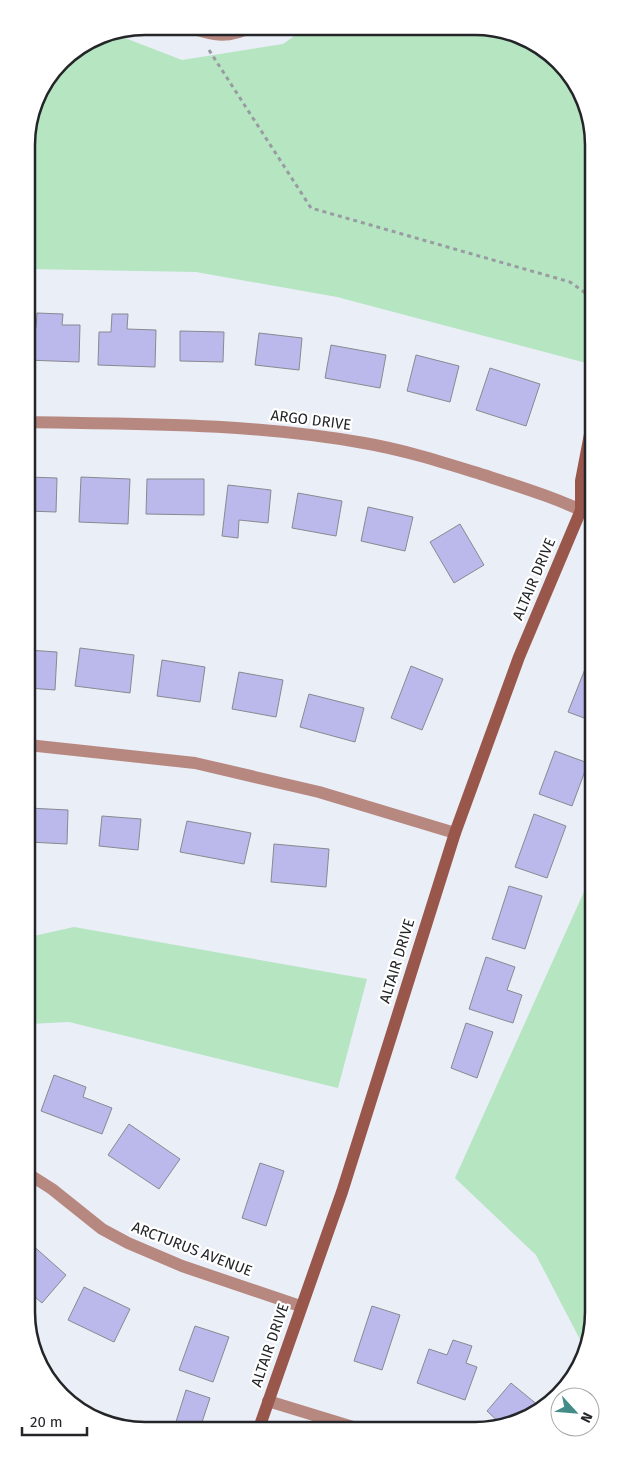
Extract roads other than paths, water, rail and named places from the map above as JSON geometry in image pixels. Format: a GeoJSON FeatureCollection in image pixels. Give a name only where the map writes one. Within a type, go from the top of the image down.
{"type":"FeatureCollection","features":[{"type":"Feature","properties":{"kind":"street","name":"ARGO DRIVE"},"geometry":{"type":"LineString","coordinates":[[35,422],[209,425],[293,433],[364,443],[442,462],[538,492],[585,512]]}},
{"type":"Feature","properties":{"kind":"street","name":"ALTAIR DRIVE"},"geometry":{"type":"LineString","coordinates":[[585,460],[581,481],[585,506]]}},
{"type":"Feature","properties":{"kind":"street","name":"ALTAIR DRIVE"},"geometry":{"type":"LineString","coordinates":[[261,1422],[300,1306],[342,1192],[455,833],[519,657],[585,514]]}},
{"type":"Feature","properties":{"kind":"street"},"geometry":{"type":"LineString","coordinates":[[35,746],[195,763],[319,792],[455,833]]}},
{"type":"Feature","properties":{"kind":"street","name":"ARCTURUS AVENUE"},"geometry":{"type":"LineString","coordinates":[[35,1178],[52,1189],[102,1229],[128,1243],[182,1266],[300,1306]]}},
{"type":"Feature","properties":{"kind":"street"},"geometry":{"type":"LineString","coordinates":[[268,1402],[333,1422]]}},
{"type":"Feature","properties":{"kind":"lane"},"geometry":{"type":"LineString","coordinates":[[212,35],[222,37],[232,35]]}}]}
